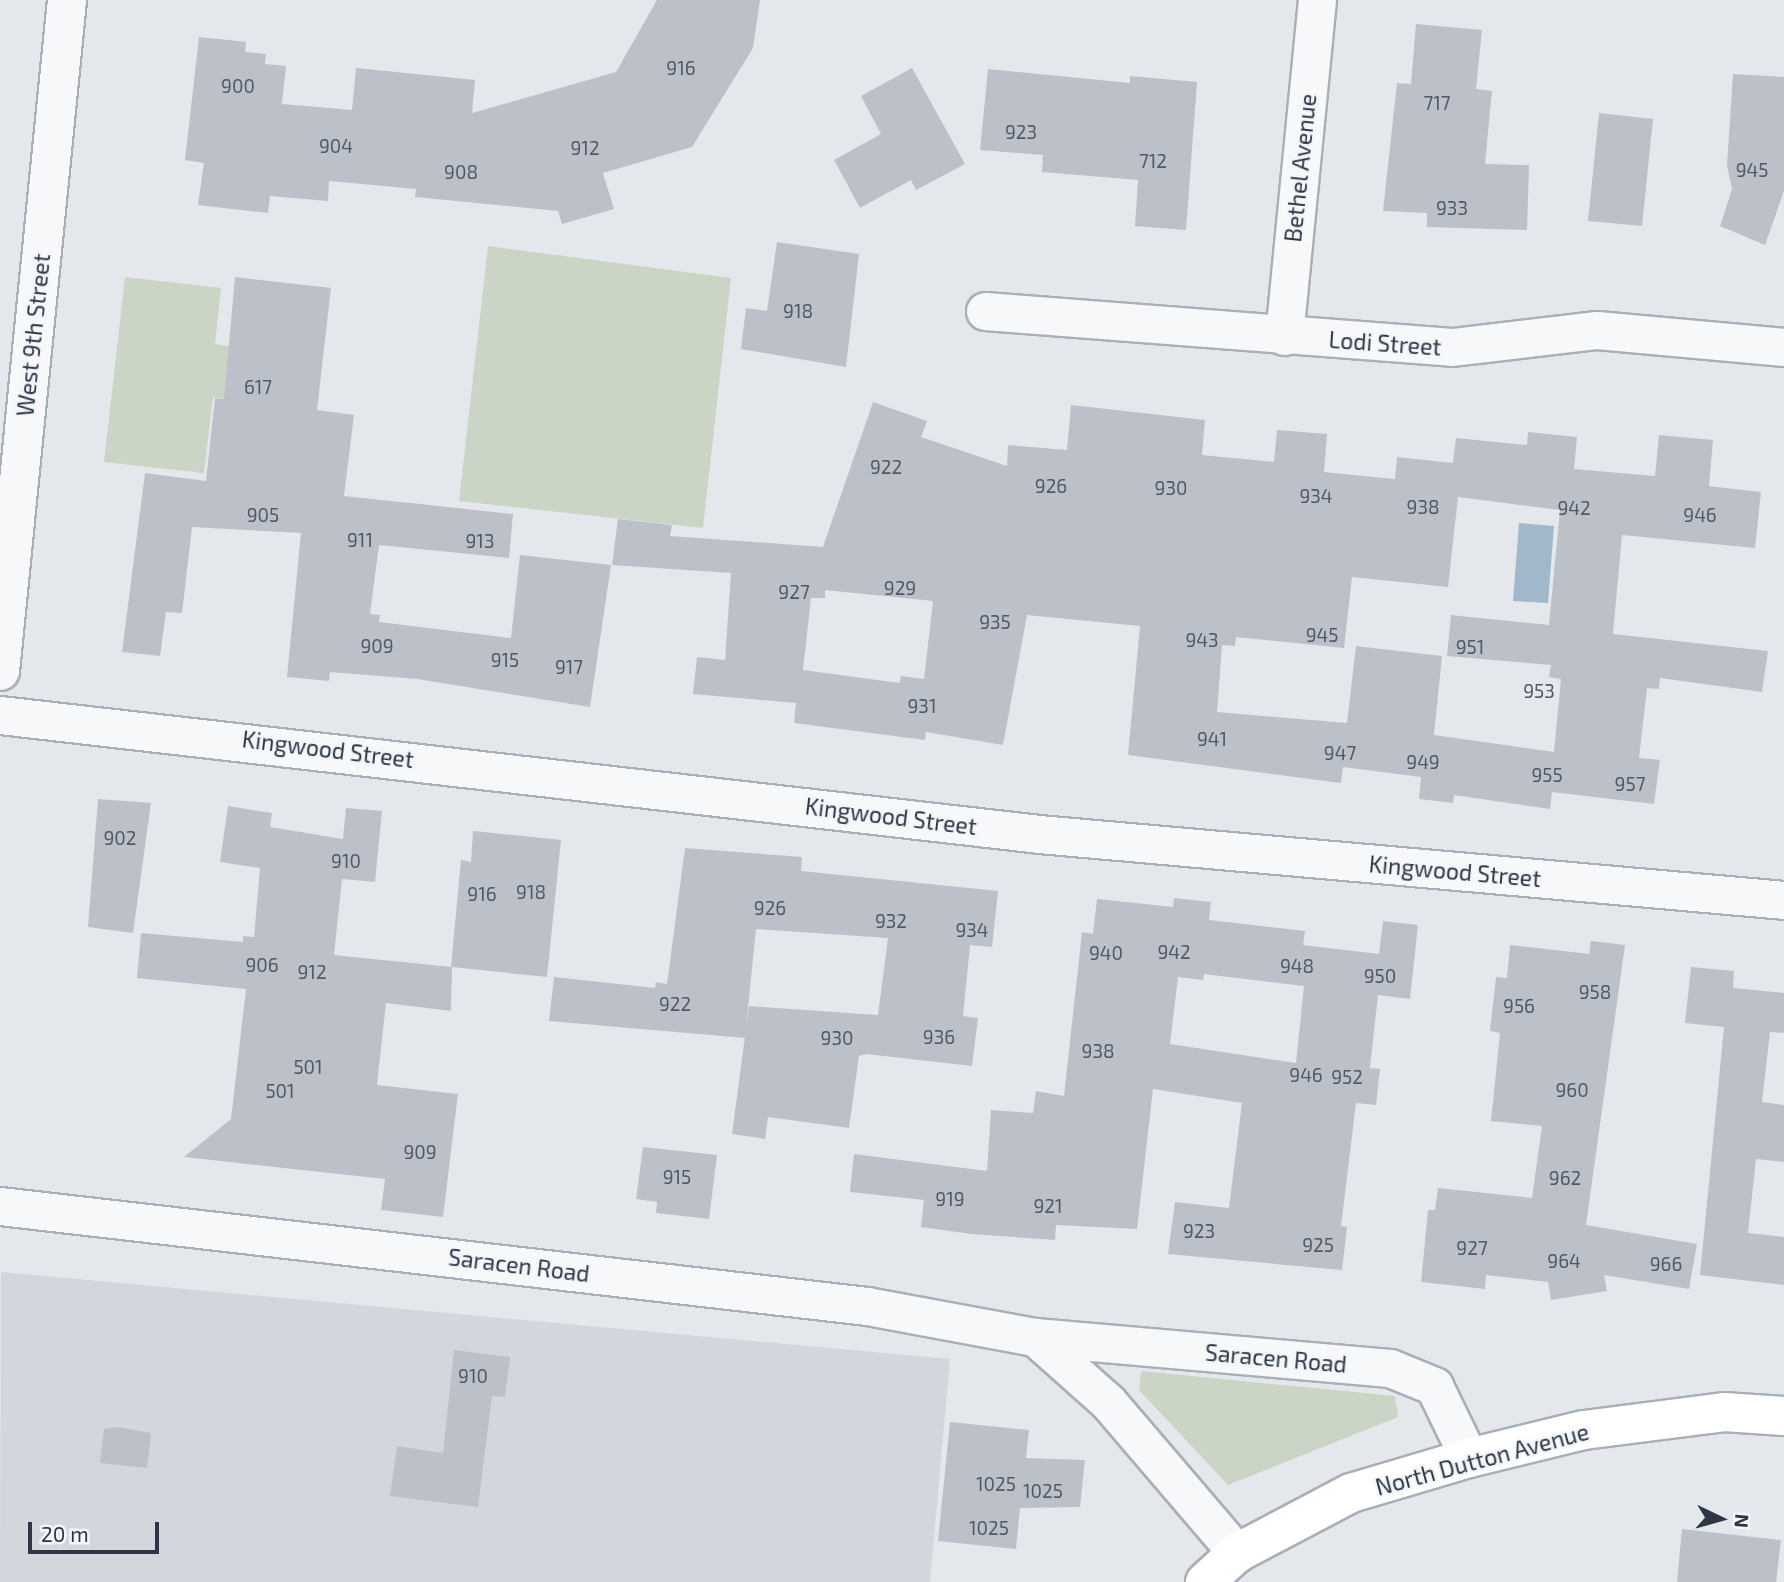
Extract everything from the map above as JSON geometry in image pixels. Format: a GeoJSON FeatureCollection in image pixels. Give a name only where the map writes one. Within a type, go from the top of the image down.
{"type":"FeatureCollection","features":[{"type":"Feature","properties":{"kind":"main road","name":"North Dutton Avenue"},"geometry":{"type":"LineString","coordinates":[[1205,1582],[1237,1553],[1351,1493],[1468,1458],[1584,1430],[1724,1412],[1784,1416]]}},
{"type":"Feature","properties":{"kind":"street","name":"West 9th Street"},"geometry":{"type":"LineString","coordinates":[[0,671],[66,0]]}},
{"type":"Feature","properties":{"kind":"street","name":"Bethel Avenue"},"geometry":{"type":"LineString","coordinates":[[1284,336],[1317,0]]}},
{"type":"Feature","properties":{"kind":"street","name":"Lodi Street"},"geometry":{"type":"LineString","coordinates":[[985,311],[1452,347],[1597,330],[1784,347]]}},
{"type":"Feature","properties":{"kind":"street","name":"Kingwood Street"},"geometry":{"type":"LineString","coordinates":[[0,715],[1039,834],[1784,900]]}},
{"type":"Feature","properties":{"kind":"street","name":"Saracen Road"},"geometry":{"type":"LineString","coordinates":[[0,1206],[867,1306],[1035,1337],[1390,1368],[1434,1386],[1468,1458]]}},
{"type":"Feature","properties":{"kind":"street"},"geometry":{"type":"LineString","coordinates":[[1035,1337],[1108,1402],[1237,1553]]}},
{"type":"Feature","properties":{"kind":"shaded area"},"geometry":{"type":"Polygon","coordinates":[[[1,1272],[950,1359],[930,1582],[0,1582],[1,1272]]]}},
{"type":"Feature","properties":{"kind":"green space"},"geometry":{"type":"Polygon","coordinates":[[[488,246],[731,278],[703,528],[459,501],[488,246]]]}},
{"type":"Feature","properties":{"kind":"green space"},"geometry":{"type":"Polygon","coordinates":[[[125,277],[221,288],[215,344],[243,348],[237,400],[213,397],[204,473],[104,462],[125,277]]]}},
{"type":"Feature","properties":{"kind":"green space"},"geometry":{"type":"Polygon","coordinates":[[[1141,1371],[1395,1396],[1398,1417],[1228,1485],[1139,1390],[1141,1371]]]}},
{"type":"Feature","properties":{"kind":"water"},"geometry":{"type":"Polygon","coordinates":[[[1519,523],[1554,526],[1548,603],[1513,601],[1519,523]]]}},
{"type":"Feature","properties":{"kind":"building"},"geometry":{"type":"Polygon","coordinates":[[[657,0],[760,0],[753,48],[692,147],[603,173],[614,209],[562,224],[558,211],[415,197],[416,189],[329,181],[328,201],[270,196],[268,213],[198,205],[204,163],[185,160],[199,37],[246,42],[245,52],[266,54],[265,64],[286,66],[282,104],[352,110],[356,68],[475,80],[472,113],[616,72],[657,0]]]}},
{"type":"Feature","properties":{"kind":"building"},"geometry":{"type":"Polygon","coordinates":[[[1416,24],[1482,30],[1476,89],[1492,91],[1485,164],[1529,165],[1527,230],[1427,227],[1427,213],[1383,211],[1397,83],[1411,84],[1416,24]]]}},
{"type":"Feature","properties":{"kind":"building"},"geometry":{"type":"Polygon","coordinates":[[[912,68],[965,164],[916,190],[911,180],[860,208],[834,160],[881,134],[861,96],[912,68]]]}},
{"type":"Feature","properties":{"kind":"building"},"geometry":{"type":"Polygon","coordinates":[[[988,69],[1130,83],[1130,76],[1197,82],[1186,230],[1135,226],[1138,180],[1042,172],[1043,155],[980,150],[988,69]]]}},
{"type":"Feature","properties":{"kind":"building"},"geometry":{"type":"Polygon","coordinates":[[[1733,74],[1784,77],[1784,191],[1765,245],[1720,226],[1732,189],[1727,165],[1733,74]]]}},
{"type":"Feature","properties":{"kind":"building"},"geometry":{"type":"Polygon","coordinates":[[[1599,113],[1653,119],[1642,226],[1588,221],[1599,113]]]}},
{"type":"Feature","properties":{"kind":"building"},"geometry":{"type":"Polygon","coordinates":[[[777,242],[859,254],[846,367],[741,349],[746,308],[767,311],[777,242]]]}},
{"type":"Feature","properties":{"kind":"building"},"geometry":{"type":"Polygon","coordinates":[[[235,277],[331,288],[317,410],[354,415],[344,496],[513,514],[509,558],[379,545],[370,614],[380,615],[379,622],[511,638],[520,555],[611,565],[590,707],[417,679],[330,672],[329,681],[287,677],[301,533],[192,527],[182,613],[166,612],[160,656],[122,652],[145,473],[206,481],[215,398],[224,399],[235,277]]]}},
{"type":"Feature","properties":{"kind":"building"},"geometry":{"type":"Polygon","coordinates":[[[873,402],[927,421],[921,437],[1007,466],[1008,445],[1067,450],[1071,405],[1205,420],[1202,455],[1274,462],[1277,430],[1327,434],[1324,472],[1395,479],[1397,457],[1453,463],[1456,438],[1527,445],[1528,432],[1577,437],[1574,469],[1655,476],[1659,435],[1713,440],[1709,486],[1761,492],[1755,548],[1622,535],[1613,634],[1768,651],[1762,692],[1660,678],[1659,689],[1647,688],[1639,758],[1660,760],[1654,804],[1552,792],[1550,809],[1454,795],[1453,803],[1419,799],[1421,777],[1343,767],[1341,783],[1128,755],[1140,626],[1027,615],[1003,745],[926,732],[925,740],[794,723],[796,703],[693,694],[697,657],[725,660],[731,573],[612,565],[618,519],[672,525],[670,536],[823,547],[873,402]],[[1458,497],[1448,587],[1352,577],[1344,648],[1236,637],[1235,646],[1222,645],[1217,712],[1347,723],[1356,646],[1442,656],[1434,735],[1554,752],[1561,679],[1549,677],[1551,665],[1447,656],[1451,615],[1549,625],[1560,510],[1458,497]],[[825,590],[825,598],[811,598],[803,670],[900,683],[901,676],[924,679],[933,601],[825,590]]]}},
{"type":"Feature","properties":{"kind":"building"},"geometry":{"type":"Polygon","coordinates":[[[98,799],[151,803],[133,933],[88,927],[98,799]]]}},
{"type":"Feature","properties":{"kind":"building"},"geometry":{"type":"Polygon","coordinates":[[[228,806],[272,813],[270,827],[343,839],[346,808],[382,811],[375,882],[342,879],[334,955],[451,967],[461,860],[471,862],[473,831],[561,840],[547,977],[452,967],[451,1011],[386,1003],[377,1085],[458,1094],[443,1217],[381,1210],[385,1179],[184,1157],[231,1119],[246,989],[137,978],[141,933],[243,942],[243,936],[254,937],[260,868],[220,862],[228,806]]]}},
{"type":"Feature","properties":{"kind":"building"},"geometry":{"type":"Polygon","coordinates":[[[685,848],[802,857],[801,871],[998,891],[992,947],[970,945],[963,1016],[978,1018],[972,1066],[866,1054],[859,1056],[849,1128],[768,1117],[765,1139],[732,1134],[745,1038],[549,1021],[554,977],[655,988],[656,982],[667,984],[685,848]],[[756,929],[746,1030],[749,1006],[878,1015],[888,938],[756,929]]]}},
{"type":"Feature","properties":{"kind":"building"},"geometry":{"type":"Polygon","coordinates":[[[1174,898],[1211,902],[1209,920],[1305,931],[1303,945],[1379,954],[1383,921],[1418,925],[1410,999],[1378,995],[1370,1068],[1380,1069],[1376,1105],[1356,1103],[1341,1226],[1347,1227],[1342,1270],[1168,1254],[1175,1202],[1229,1208],[1242,1103],[1153,1089],[1137,1229],[1056,1225],[1055,1240],[971,1234],[921,1227],[924,1200],[850,1192],[854,1154],[987,1171],[991,1110],[1033,1113],[1036,1091],[1064,1096],[1082,932],[1093,934],[1097,899],[1173,907],[1174,898]],[[1204,974],[1203,980],[1178,977],[1170,1044],[1296,1063],[1304,986],[1204,974]]]}},
{"type":"Feature","properties":{"kind":"building"},"geometry":{"type":"Polygon","coordinates":[[[1591,941],[1625,945],[1586,1225],[1697,1244],[1689,1289],[1604,1275],[1607,1291],[1551,1300],[1548,1282],[1486,1275],[1485,1289],[1421,1282],[1428,1210],[1435,1210],[1438,1188],[1532,1198],[1542,1126],[1491,1121],[1500,1033],[1490,1031],[1496,977],[1507,978],[1510,945],[1589,954],[1591,941]]]}},
{"type":"Feature","properties":{"kind":"building"},"geometry":{"type":"Polygon","coordinates":[[[1691,967],[1734,971],[1733,988],[1784,993],[1784,1033],[1770,1032],[1762,1102],[1784,1105],[1784,1162],[1756,1159],[1748,1233],[1784,1237],[1784,1285],[1700,1275],[1724,1027],[1685,1023],[1691,967]]]}},
{"type":"Feature","properties":{"kind":"building"},"geometry":{"type":"Polygon","coordinates":[[[643,1147],[717,1155],[709,1219],[656,1213],[657,1202],[636,1199],[643,1147]]]}},
{"type":"Feature","properties":{"kind":"building"},"geometry":{"type":"Polygon","coordinates":[[[454,1350],[510,1357],[505,1397],[492,1396],[478,1507],[390,1496],[397,1446],[443,1453],[454,1350]]]}},
{"type":"Feature","properties":{"kind":"building"},"geometry":{"type":"Polygon","coordinates":[[[950,1422],[1029,1430],[1026,1458],[1085,1460],[1080,1507],[1020,1508],[1016,1549],[938,1541],[950,1422]]]}},
{"type":"Feature","properties":{"kind":"building"},"geometry":{"type":"Polygon","coordinates":[[[118,1427],[151,1433],[147,1468],[100,1463],[104,1429],[118,1427]]]}},
{"type":"Feature","properties":{"kind":"building"},"geometry":{"type":"Polygon","coordinates":[[[1682,1529],[1781,1540],[1776,1582],[1677,1582],[1682,1529]]]}}]}
